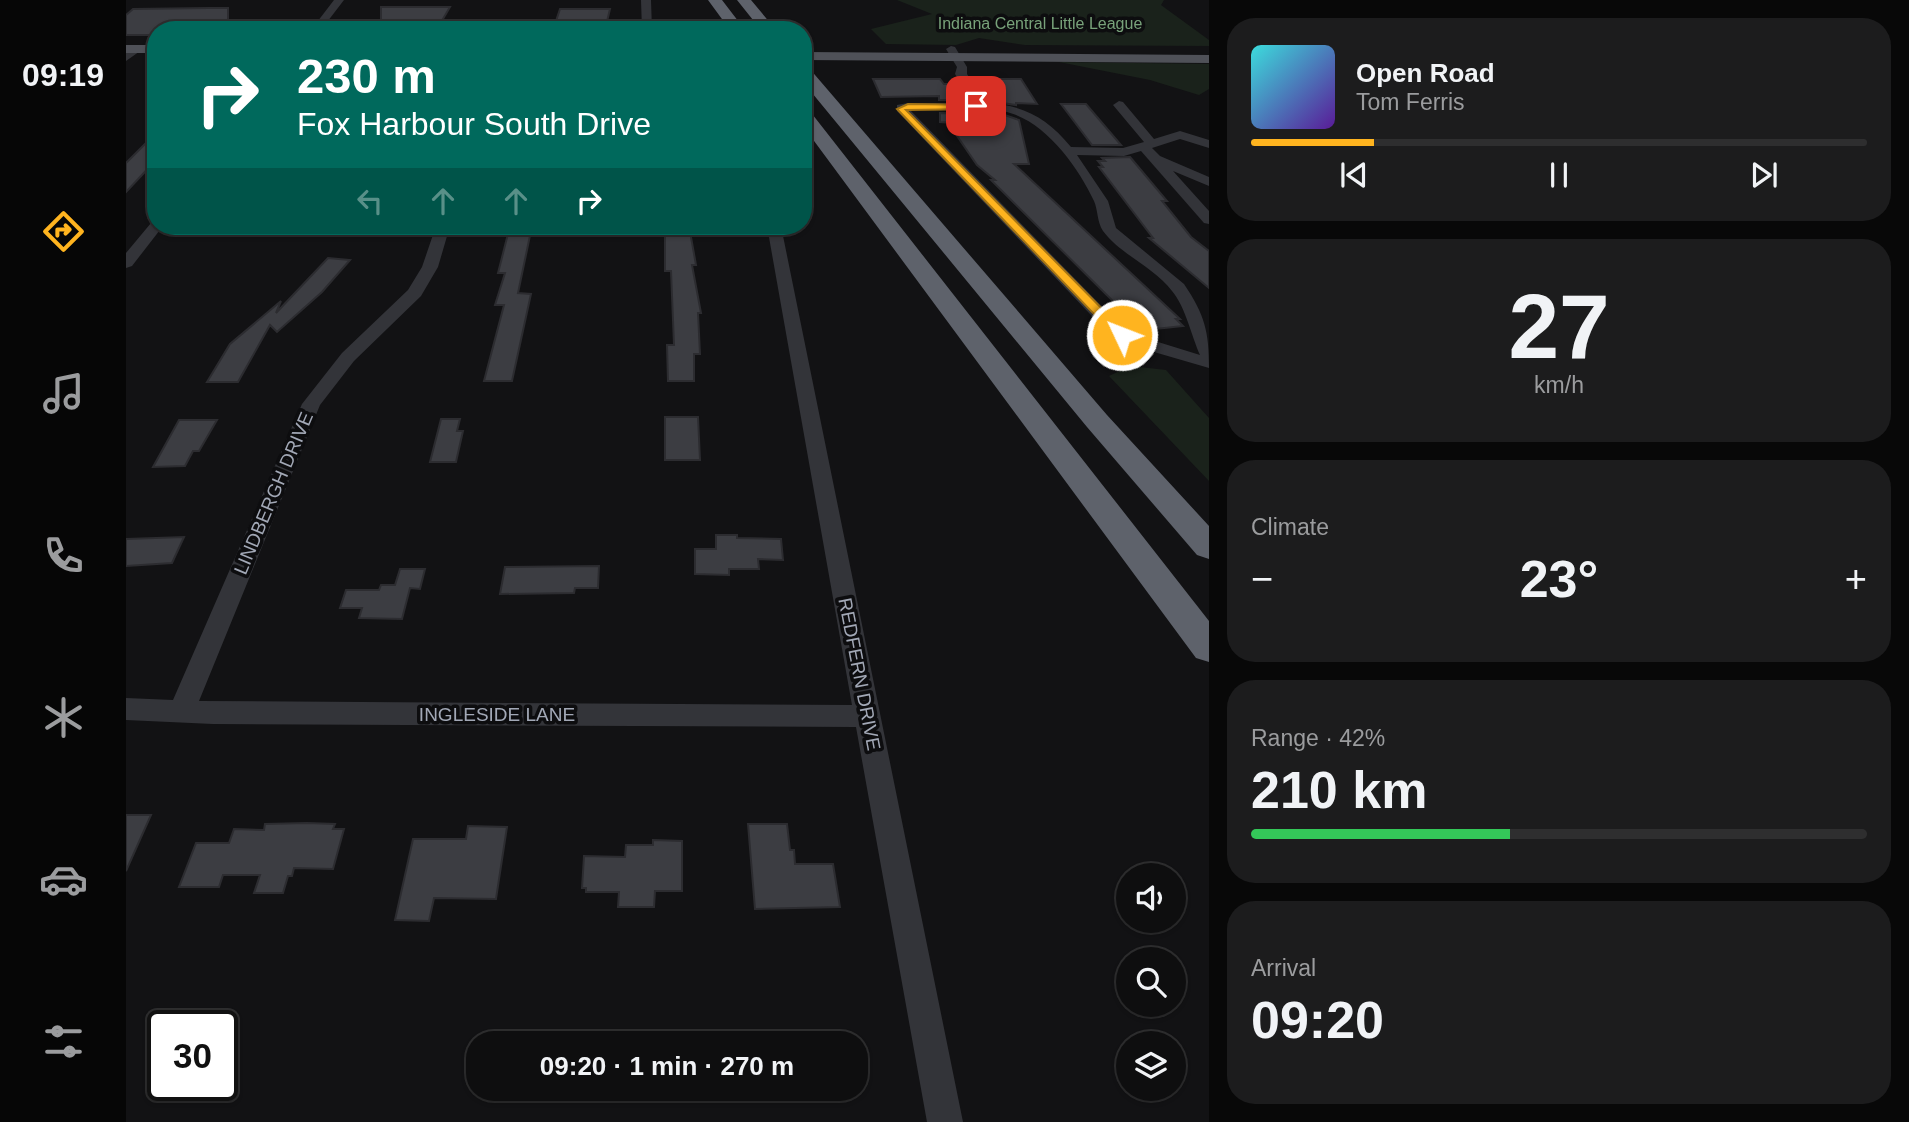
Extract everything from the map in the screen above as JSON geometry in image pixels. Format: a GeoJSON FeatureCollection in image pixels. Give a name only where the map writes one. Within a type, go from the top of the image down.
{"type":"FeatureCollection","features":[{"type":"Feature","properties":{"kind":"highway"},"geometry":{"type":"LineString","coordinates":[[715,0],[731,21]]}},
{"type":"Feature","properties":{"kind":"highway"},"geometry":{"type":"LineString","coordinates":[[744,0],[762,21]]}},
{"type":"Feature","properties":{"kind":"highway"},"geometry":{"type":"LineString","coordinates":[[812,82],[1097,421],[1209,547]]}},
{"type":"Feature","properties":{"kind":"highway"},"geometry":{"type":"LineString","coordinates":[[812,126],[1209,648]]}},
{"type":"Feature","properties":{"kind":"main road"},"geometry":{"type":"LineString","coordinates":[[129,53],[147,50]]}},
{"type":"Feature","properties":{"kind":"main road"},"geometry":{"type":"LineString","coordinates":[[812,50],[1201,56]]}},
{"type":"Feature","properties":{"kind":"main road"},"geometry":{"type":"LineString","coordinates":[[812,54],[824,52]]}},
{"type":"Feature","properties":{"kind":"main road"},"geometry":{"type":"LineString","coordinates":[[129,53],[147,54]]}},
{"type":"Feature","properties":{"kind":"street"},"geometry":{"type":"LineString","coordinates":[[323,21],[339,0]]}},
{"type":"Feature","properties":{"kind":"street"},"geometry":{"type":"LineString","coordinates":[[646,0],[647,21]]}},
{"type":"Feature","properties":{"kind":"street"},"geometry":{"type":"LineString","coordinates":[[953,52],[962,67],[961,74],[982,106]]}},
{"type":"Feature","properties":{"kind":"street"},"geometry":{"type":"LineString","coordinates":[[1119,105],[1150,149],[1209,220]]}},
{"type":"Feature","properties":{"kind":"street"},"geometry":{"type":"LineString","coordinates":[[1209,355],[1178,287],[1110,230],[1107,225],[1107,212],[1099,197],[1066,151],[1031,116],[982,106],[901,109],[1112,328],[1132,340],[1209,363]]}},
{"type":"Feature","properties":{"kind":"street"},"geometry":{"type":"LineString","coordinates":[[1066,151],[1119,153],[1150,149],[1180,135],[1209,144]]}},
{"type":"Feature","properties":{"kind":"street"},"geometry":{"type":"LineString","coordinates":[[1150,149],[1209,182]]}},
{"type":"Feature","properties":{"kind":"street"},"geometry":{"type":"LineString","coordinates":[[126,263],[149,235]]}},
{"type":"Feature","properties":{"kind":"street","name":"LINDBERGH DRIVE"},"geometry":{"type":"LineString","coordinates":[[181,712],[311,404],[348,357],[415,293],[430,267],[440,235]]}},
{"type":"Feature","properties":{"kind":"street","name":"REDFERN DRIVE"},"geometry":{"type":"LineString","coordinates":[[776,235],[945,1122]]}},
{"type":"Feature","properties":{"kind":"street","name":"INGLESIDE LANE"},"geometry":{"type":"LineString","coordinates":[[126,709],[181,712],[869,716]]}},
{"type":"Feature","properties":{"kind":"green space","name":"Indiana Central Little League"},"geometry":{"type":"Polygon","coordinates":[[[897,0],[1164,0],[1161,5],[1209,40],[1209,46],[1025,45],[979,38],[956,45],[886,44],[871,29],[932,14],[897,0]]]}},
{"type":"Feature","properties":{"kind":"green space"},"geometry":{"type":"Polygon","coordinates":[[[1059,62],[1209,64],[1209,89],[1199,95],[1150,80],[1059,62]]]}},
{"type":"Feature","properties":{"kind":"green space"},"geometry":{"type":"Polygon","coordinates":[[[1130,366],[1166,370],[1209,418],[1209,481],[1109,376],[1130,366]]]}},
{"type":"Feature","properties":{"kind":"building"},"geometry":{"type":"Polygon","coordinates":[[[381,7],[450,7],[442,21],[381,21],[381,7]]]}},
{"type":"Feature","properties":{"kind":"building"},"geometry":{"type":"Polygon","coordinates":[[[228,8],[228,21],[147,21],[147,35],[126,35],[126,15],[133,9],[228,8]]]}},
{"type":"Feature","properties":{"kind":"building"},"geometry":{"type":"Polygon","coordinates":[[[560,9],[610,9],[607,21],[556,21],[560,9]]]}},
{"type":"Feature","properties":{"kind":"building"},"geometry":{"type":"Polygon","coordinates":[[[873,79],[940,79],[944,84],[958,84],[969,100],[939,100],[939,96],[881,97],[873,79]]]}},
{"type":"Feature","properties":{"kind":"building"},"geometry":{"type":"Polygon","coordinates":[[[988,79],[1021,79],[1037,104],[1016,105],[988,101],[977,84],[991,85],[988,79]]]}},
{"type":"Feature","properties":{"kind":"building"},"geometry":{"type":"Polygon","coordinates":[[[1061,104],[1086,104],[1121,145],[1092,145],[1061,104]]]}},
{"type":"Feature","properties":{"kind":"building"},"geometry":{"type":"Polygon","coordinates":[[[940,113],[1002,114],[1019,120],[1029,164],[1014,164],[1180,319],[1176,319],[1183,326],[1146,330],[1136,324],[991,180],[995,180],[977,165],[953,130],[954,123],[940,122],[940,113]]]}},
{"type":"Feature","properties":{"kind":"building"},"geometry":{"type":"Polygon","coordinates":[[[147,142],[147,170],[126,192],[126,163],[147,142]]]}},
{"type":"Feature","properties":{"kind":"building"},"geometry":{"type":"Polygon","coordinates":[[[1130,157],[1167,201],[1162,201],[1191,237],[1209,251],[1209,288],[1149,238],[1153,238],[1099,167],[1103,167],[1098,161],[1105,161],[1102,158],[1130,157]]]}},
{"type":"Feature","properties":{"kind":"building"},"geometry":{"type":"Polygon","coordinates":[[[508,235],[530,235],[518,293],[531,294],[512,381],[484,381],[504,305],[495,305],[505,273],[498,273],[508,235]]]}},
{"type":"Feature","properties":{"kind":"building"},"geometry":{"type":"Polygon","coordinates":[[[665,235],[691,235],[696,265],[692,265],[701,313],[698,313],[700,354],[694,354],[694,381],[668,381],[667,345],[674,345],[671,271],[665,271],[665,235]]]}},
{"type":"Feature","properties":{"kind":"building"},"geometry":{"type":"Polygon","coordinates":[[[328,258],[350,260],[322,292],[277,332],[270,325],[238,382],[207,382],[230,344],[281,301],[276,313],[328,258]]]}},
{"type":"Feature","properties":{"kind":"building"},"geometry":{"type":"Polygon","coordinates":[[[665,417],[698,417],[700,460],[665,460],[665,417]]]}},
{"type":"Feature","properties":{"kind":"building"},"geometry":{"type":"Polygon","coordinates":[[[441,419],[460,419],[457,431],[463,431],[456,462],[430,462],[441,419]]]}},
{"type":"Feature","properties":{"kind":"building"},"geometry":{"type":"Polygon","coordinates":[[[179,420],[217,420],[199,451],[193,451],[185,466],[153,467],[179,420]]]}},
{"type":"Feature","properties":{"kind":"building"},"geometry":{"type":"Polygon","coordinates":[[[716,535],[781,539],[783,560],[758,559],[759,569],[729,569],[729,575],[695,574],[695,549],[716,549],[716,535]]]}},
{"type":"Feature","properties":{"kind":"building"},"geometry":{"type":"Polygon","coordinates":[[[184,537],[172,563],[126,566],[126,539],[184,537]]]}},
{"type":"Feature","properties":{"kind":"building"},"geometry":{"type":"Polygon","coordinates":[[[599,566],[598,588],[575,588],[574,593],[500,594],[505,567],[599,566]]]}},
{"type":"Feature","properties":{"kind":"building"},"geometry":{"type":"Polygon","coordinates":[[[400,569],[425,569],[420,589],[410,588],[402,619],[359,618],[362,608],[340,608],[346,590],[379,590],[381,585],[395,585],[400,569]]]}},
{"type":"Feature","properties":{"kind":"building"},"geometry":{"type":"Polygon","coordinates":[[[126,815],[151,815],[126,871],[126,815]]]}},
{"type":"Feature","properties":{"kind":"building"},"geometry":{"type":"Polygon","coordinates":[[[265,824],[335,824],[333,829],[344,829],[333,869],[294,868],[292,876],[288,876],[283,893],[254,893],[260,875],[223,875],[219,887],[179,887],[196,843],[229,843],[234,829],[264,830],[265,824]]]}},
{"type":"Feature","properties":{"kind":"building"},"geometry":{"type":"Polygon","coordinates":[[[748,824],[787,824],[790,850],[794,850],[795,864],[833,864],[840,907],[755,909],[748,824]]]}},
{"type":"Feature","properties":{"kind":"building"},"geometry":{"type":"Polygon","coordinates":[[[468,826],[507,827],[496,899],[434,898],[429,921],[395,920],[413,839],[466,839],[468,826]]]}},
{"type":"Feature","properties":{"kind":"building"},"geometry":{"type":"Polygon","coordinates":[[[653,840],[682,841],[682,891],[655,891],[654,907],[618,907],[619,892],[586,892],[586,888],[582,888],[584,856],[625,857],[626,845],[653,845],[653,840]]]}},
{"type":"Feature","properties":{"kind":"route"},"geometry":{"type":"LineString","coordinates":[[976,106],[901,109],[1112,328],[1122,335]]}}]}
